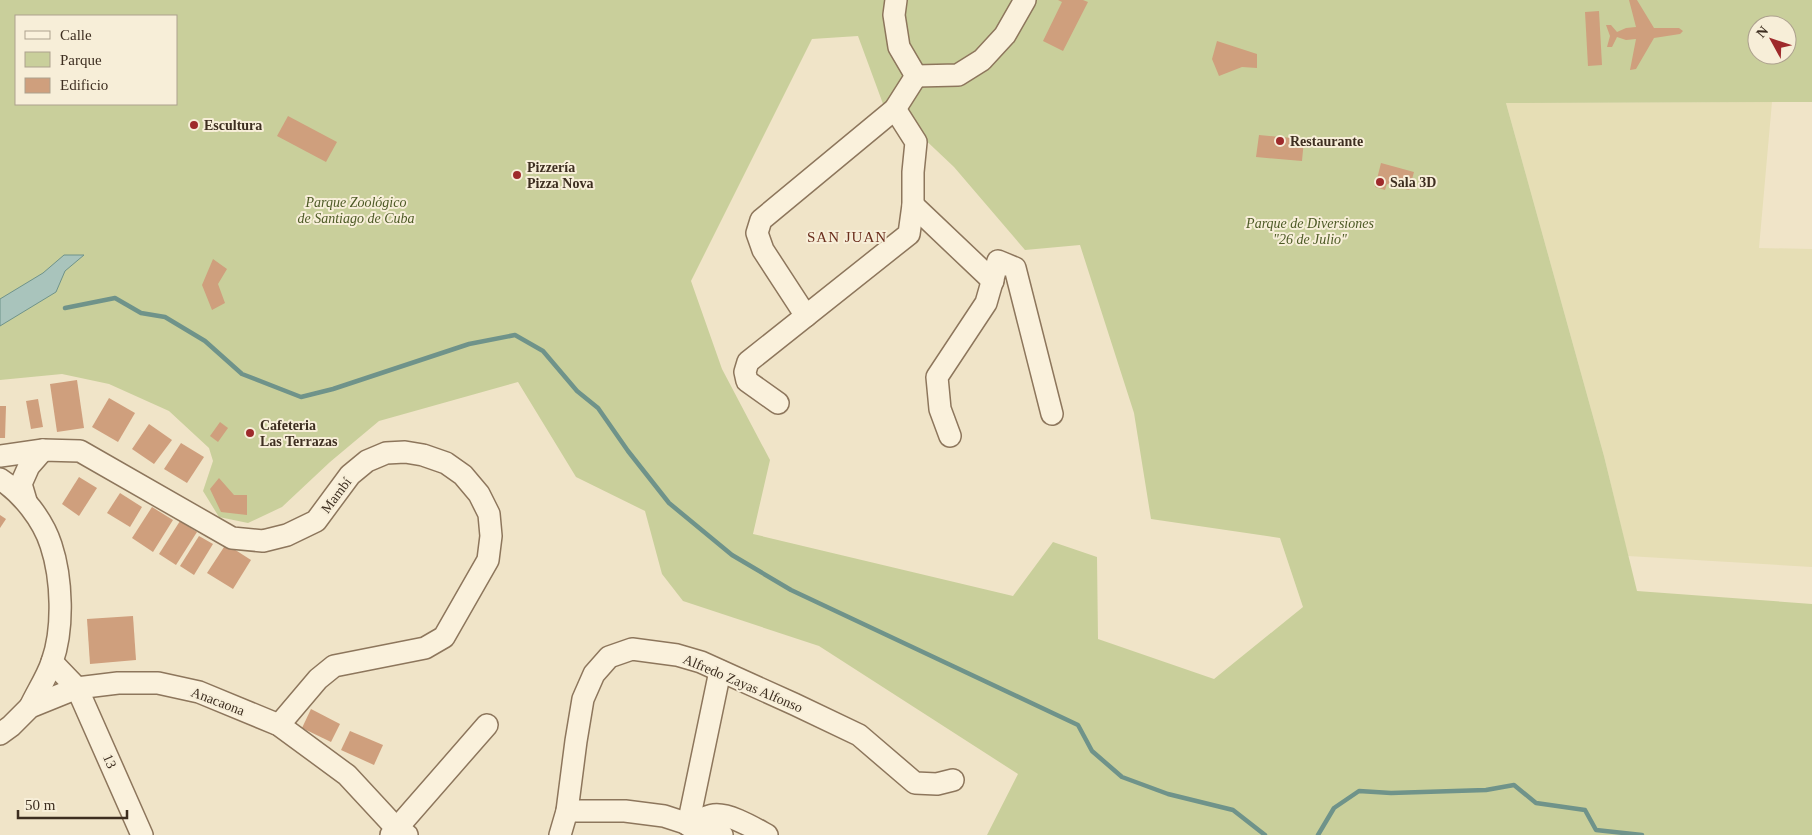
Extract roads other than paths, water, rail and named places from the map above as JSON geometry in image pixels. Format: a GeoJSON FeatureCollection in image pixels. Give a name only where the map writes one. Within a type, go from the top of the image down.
{"type":"FeatureCollection","features":[{"type":"Feature","properties":{"kind":"street"},"geometry":{"type":"LineString","coordinates":[[896,0],[894,15],[898,47],[916,76]]}},
{"type":"Feature","properties":{"kind":"street"},"geometry":{"type":"LineString","coordinates":[[916,76],[958,75],[982,60],[1005,35],[1025,0]]}},
{"type":"Feature","properties":{"kind":"street"},"geometry":{"type":"LineString","coordinates":[[806,316],[763,250],[756,233],[761,220],[895,109],[916,76]]}},
{"type":"Feature","properties":{"kind":"street"},"geometry":{"type":"LineString","coordinates":[[778,403],[747,381],[745,372],[748,362],[909,234],[913,205],[912,172],[916,142],[895,109]]}},
{"type":"Feature","properties":{"kind":"street"},"geometry":{"type":"LineString","coordinates":[[913,205],[993,281]]}},
{"type":"Feature","properties":{"kind":"street"},"geometry":{"type":"LineString","coordinates":[[950,436],[940,409],[937,377],[986,303],[998,261],[1014,268],[1052,414]]}},
{"type":"Feature","properties":{"kind":"street"},"geometry":{"type":"LineString","coordinates":[[30,707],[52,662],[60,615],[56,568],[51,544],[26,501],[21,484],[28,466],[43,450]]}},
{"type":"Feature","properties":{"kind":"street","name":"Mambí"},"geometry":{"type":"LineString","coordinates":[[0,456],[43,450],[80,451],[232,538],[262,541],[287,535],[316,521],[350,475],[367,461],[386,453],[405,452],[423,455],[446,463],[462,475],[479,494],[489,514],[491,536],[488,560],[444,637],[425,648],[334,666],[318,679],[279,725]]}},
{"type":"Feature","properties":{"kind":"street"},"geometry":{"type":"LineString","coordinates":[[0,479],[10,485],[26,501]]}},
{"type":"Feature","properties":{"kind":"street","name":"Alfredo Zayas Alfonso"},"geometry":{"type":"LineString","coordinates":[[560,835],[567,810],[574,750],[583,699],[594,674],[609,657],[632,649],[657,651],[702,662],[859,735],[915,783],[937,784],[953,780]]}},
{"type":"Feature","properties":{"kind":"street"},"geometry":{"type":"LineString","coordinates":[[52,662],[78,688]]}},
{"type":"Feature","properties":{"kind":"street"},"geometry":{"type":"LineString","coordinates":[[688,825],[720,671]]}},
{"type":"Feature","properties":{"kind":"street","name":"Anacaona"},"geometry":{"type":"LineString","coordinates":[[0,734],[12,726],[30,707],[78,688],[118,683],[158,683],[199,692],[279,725],[347,775],[398,833]]}},
{"type":"Feature","properties":{"kind":"street","name":"13"},"geometry":{"type":"LineString","coordinates":[[78,688],[142,835]]}},
{"type":"Feature","properties":{"kind":"street"},"geometry":{"type":"LineString","coordinates":[[398,833],[487,725]]}},
{"type":"Feature","properties":{"kind":"street"},"geometry":{"type":"LineString","coordinates":[[567,810],[625,811],[664,816],[722,835]]}},
{"type":"Feature","properties":{"kind":"street"},"geometry":{"type":"LineString","coordinates":[[688,825],[714,815],[721,815],[755,828],[767,835]]}},
{"type":"Feature","properties":{"kind":"water"},"geometry":{"type":"Polygon","coordinates":[[[64,255],[84,255],[65,271],[56,292],[0,326],[0,299],[43,273],[64,255]]]}},
{"type":"Feature","properties":{"kind":"waterway"},"geometry":{"type":"LineString","coordinates":[[65,308],[115,298],[141,313],[165,317],[205,341],[242,374],[301,397],[333,389],[469,344],[515,335],[543,351],[577,391],[598,408],[628,451],[669,503],[732,555],[791,590],[1078,725],[1092,751],[1122,777],[1168,794],[1233,810],[1265,835]]}},
{"type":"Feature","properties":{"kind":"waterway"},"geometry":{"type":"LineString","coordinates":[[1318,835],[1334,808],[1359,791],[1391,793],[1486,790],[1514,785],[1536,803],[1585,810],[1596,830],[1642,835]]}},
{"type":"Feature","properties":{"kind":"place","name":"Escultura"},"geometry":{"type":"Point","coordinates":[194,125]}},
{"type":"Feature","properties":{"kind":"place","name":"Restaurante"},"geometry":{"type":"Point","coordinates":[1280,141]}},
{"type":"Feature","properties":{"kind":"place","name":"Pizzería Pizza Nova"},"geometry":{"type":"Point","coordinates":[517,175]}},
{"type":"Feature","properties":{"kind":"place","name":"Sala 3D"},"geometry":{"type":"Point","coordinates":[1380,182]}},
{"type":"Feature","properties":{"kind":"place","name":"Cafeteria Las Terrazas"},"geometry":{"type":"Point","coordinates":[250,433]}},
{"type":"Feature","properties":{"kind":"district","name":"SAN JUAN"},"geometry":{"type":"Point","coordinates":[847,237]}},
{"type":"Feature","properties":{"kind":"park label","name":"Parque Zoológico de Santiago de Cuba"},"geometry":{"type":"Point","coordinates":[356,210]}},
{"type":"Feature","properties":{"kind":"park label","name":"Parque de Diversiones \"26 de Julio\""},"geometry":{"type":"Point","coordinates":[1310,232]}}]}
